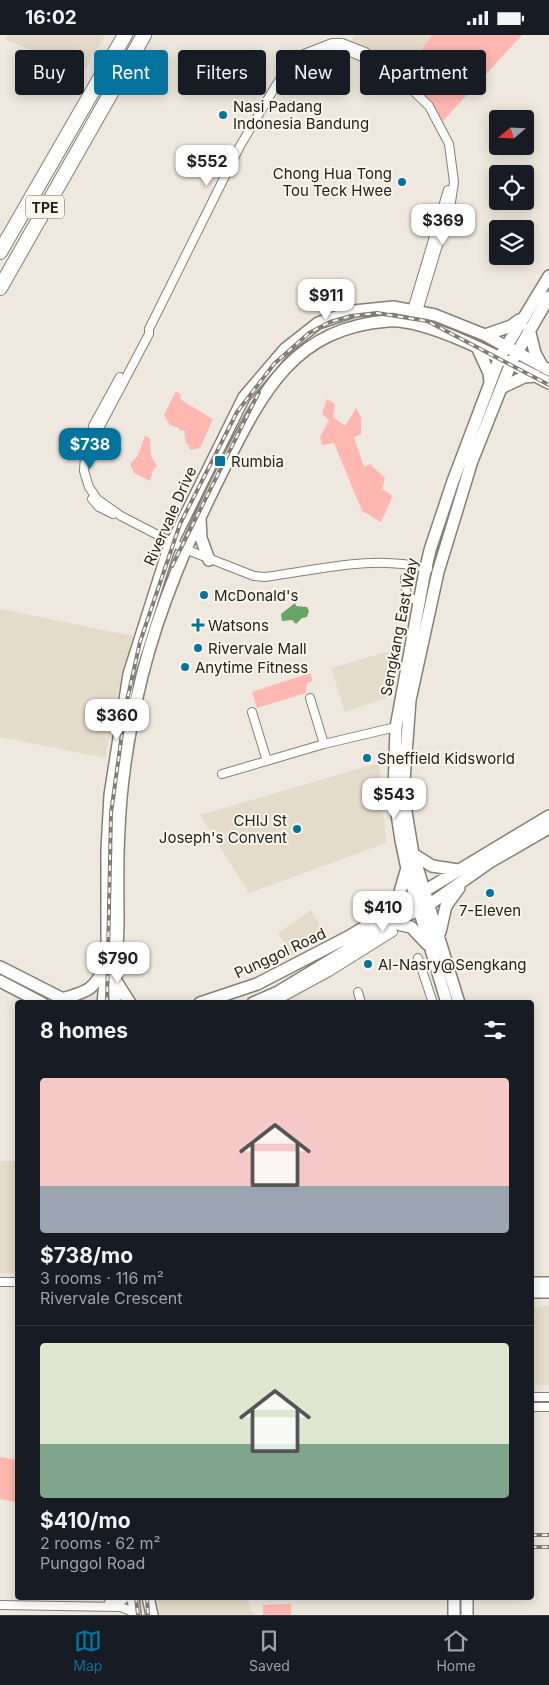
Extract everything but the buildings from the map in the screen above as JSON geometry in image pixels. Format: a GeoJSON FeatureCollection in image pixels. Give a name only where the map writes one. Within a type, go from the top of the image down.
{"type":"FeatureCollection","features":[{"type":"Feature","properties":{"kind":"highway","name":"TPE"},"geometry":{"type":"LineString","coordinates":[[0,252],[125,35]]}},
{"type":"Feature","properties":{"kind":"highway","name":"TPE"},"geometry":{"type":"LineString","coordinates":[[0,288],[144,35]]}},
{"type":"Feature","properties":{"kind":"main road","name":"Sengkang East Way"},"geometry":{"type":"LineString","coordinates":[[458,1000],[439,937],[420,893],[407,869],[394,795],[396,727],[426,568],[453,481],[500,357],[549,276]]}},
{"type":"Feature","properties":{"kind":"main road","name":"Sengkang East Way"},"geometry":{"type":"LineString","coordinates":[[420,893],[403,794],[410,700],[438,572],[472,461],[511,363],[549,297]]}},
{"type":"Feature","properties":{"kind":"main road","name":"Rivervale Drive"},"geometry":{"type":"LineString","coordinates":[[104,1000],[107,964],[108,827],[122,709],[138,643],[172,542],[244,397],[285,349],[318,323],[341,314],[393,307],[435,315],[485,335],[517,352],[542,371],[549,383]]}},
{"type":"Feature","properties":{"kind":"main road"},"geometry":{"type":"LineString","coordinates":[[485,335],[511,327],[522,318]]}},
{"type":"Feature","properties":{"kind":"main road","name":"Rivervale Drive"},"geometry":{"type":"LineString","coordinates":[[115,1000],[119,827],[135,708],[153,638],[185,549],[233,450],[267,391],[289,361],[322,337],[345,328],[391,321],[424,327],[511,363],[542,371]]}},
{"type":"Feature","properties":{"kind":"main road"},"geometry":{"type":"LineString","coordinates":[[503,387],[542,371],[529,329]]}},
{"type":"Feature","properties":{"kind":"main road"},"geometry":{"type":"LineString","coordinates":[[478,349],[490,383]]}},
{"type":"Feature","properties":{"kind":"main road"},"geometry":{"type":"LineString","coordinates":[[200,517],[201,538],[209,560]]}},
{"type":"Feature","properties":{"kind":"main road","name":"Punggol Road"},"geometry":{"type":"LineString","coordinates":[[266,1000],[327,968],[374,939],[420,893],[549,816]]}},
{"type":"Feature","properties":{"kind":"main road","name":"Punggol Road"},"geometry":{"type":"LineString","coordinates":[[208,1000],[277,975],[425,906],[490,862],[549,828]]}},
{"type":"Feature","properties":{"kind":"main road"},"geometry":{"type":"LineString","coordinates":[[413,854],[432,866],[458,870]]}},
{"type":"Feature","properties":{"kind":"main road"},"geometry":{"type":"LineString","coordinates":[[407,869],[391,923],[411,927],[432,951]]}},
{"type":"Feature","properties":{"kind":"main road"},"geometry":{"type":"LineString","coordinates":[[439,937],[446,906],[465,880]]}},
{"type":"Feature","properties":{"kind":"main road","name":"Sengkang East Way"},"geometry":{"type":"LineString","coordinates":[[425,906],[432,951],[446,1000]]}},
{"type":"Feature","properties":{"kind":"main road"},"geometry":{"type":"LineString","coordinates":[[69,1000],[94,986],[107,964]]}},
{"type":"Feature","properties":{"kind":"main road"},"geometry":{"type":"LineString","coordinates":[[0,967],[65,1000]]}},
{"type":"Feature","properties":{"kind":"main road"},"geometry":{"type":"LineString","coordinates":[[115,980],[128,1000]]}},
{"type":"Feature","properties":{"kind":"main road"},"geometry":{"type":"LineString","coordinates":[[0,981],[36,1000]]}},
{"type":"Feature","properties":{"kind":"main road"},"geometry":{"type":"LineString","coordinates":[[534,1283],[549,1283]]}},
{"type":"Feature","properties":{"kind":"main road"},"geometry":{"type":"LineString","coordinates":[[534,1292],[549,1292]]}},
{"type":"Feature","properties":{"kind":"main road"},"geometry":{"type":"LineString","coordinates":[[133,1600],[135,1614]]}},
{"type":"Feature","properties":{"kind":"main road"},"geometry":{"type":"LineString","coordinates":[[149,1600],[152,1615]]}},
{"type":"Feature","properties":{"kind":"main road"},"geometry":{"type":"LineString","coordinates":[[454,1600],[454,1615]]}},
{"type":"Feature","properties":{"kind":"main road"},"geometry":{"type":"LineString","coordinates":[[467,1600],[468,1615]]}},
{"type":"Feature","properties":{"kind":"street"},"geometry":{"type":"LineString","coordinates":[[415,311],[454,182],[448,153],[436,127],[425,110],[403,87],[359,55],[336,48],[318,52],[298,65],[286,79],[238,152],[186,251],[149,329],[144,332],[97,418],[80,457],[80,473],[88,495],[104,510],[121,516],[209,560],[254,576],[265,577],[363,565],[406,564],[438,572]]}},
{"type":"Feature","properties":{"kind":"street"},"geometry":{"type":"LineString","coordinates":[[405,577],[407,598],[420,600]]}},
{"type":"Feature","properties":{"kind":"street"},"geometry":{"type":"LineString","coordinates":[[310,698],[324,744]]}},
{"type":"Feature","properties":{"kind":"street"},"geometry":{"type":"LineString","coordinates":[[252,712],[267,761]]}},
{"type":"Feature","properties":{"kind":"street"},"geometry":{"type":"LineString","coordinates":[[222,774],[324,744],[396,727]]}},
{"type":"Feature","properties":{"kind":"street"},"geometry":{"type":"LineString","coordinates":[[418,957],[432,1000]]}},
{"type":"Feature","properties":{"kind":"street"},"geometry":{"type":"LineString","coordinates":[[358,992],[360,1000]]}},
{"type":"Feature","properties":{"kind":"street"},"geometry":{"type":"LineString","coordinates":[[0,1282],[15,1283]]}},
{"type":"Feature","properties":{"kind":"street"},"geometry":{"type":"LineString","coordinates":[[534,1397],[549,1397]]}},
{"type":"Feature","properties":{"kind":"street"},"geometry":{"type":"LineString","coordinates":[[534,1407],[549,1407]]}},
{"type":"Feature","properties":{"kind":"street"},"geometry":{"type":"LineString","coordinates":[[0,1600],[116,1603],[122,1600]]}},
{"type":"Feature","properties":{"kind":"street"},"geometry":{"type":"LineString","coordinates":[[0,1605],[121,1607],[135,1614]]}},
{"type":"Feature","properties":{"kind":"shaded area"},"geometry":{"type":"Polygon","coordinates":[[[7,35],[105,35],[96,50],[94,50],[94,54],[85,70],[84,50],[32,50],[5,40],[7,35]]]}},
{"type":"Feature","properties":{"kind":"shaded area"},"geometry":{"type":"Polygon","coordinates":[[[354,35],[432,35],[421,50],[370,50],[350,42],[354,35]]]}},
{"type":"Feature","properties":{"kind":"shaded area"},"geometry":{"type":"Polygon","coordinates":[[[432,35],[522,35],[486,74],[486,50],[421,50],[432,35]]]}},
{"type":"Feature","properties":{"kind":"shaded area"},"geometry":{"type":"Polygon","coordinates":[[[424,95],[467,95],[443,121],[430,101],[424,95]]]}},
{"type":"Feature","properties":{"kind":"shaded area"},"geometry":{"type":"Polygon","coordinates":[[[176,391],[181,395],[180,398],[184,402],[213,419],[200,448],[190,450],[188,444],[186,444],[184,430],[180,431],[179,428],[170,425],[164,415],[176,391]]]}},
{"type":"Feature","properties":{"kind":"shaded area"},"geometry":{"type":"Polygon","coordinates":[[[327,399],[335,404],[333,417],[345,426],[356,408],[361,417],[361,434],[354,437],[364,467],[370,464],[385,478],[382,489],[393,496],[381,522],[362,511],[334,443],[322,445],[320,437],[329,420],[322,414],[327,399]]]}},
{"type":"Feature","properties":{"kind":"shaded area"},"geometry":{"type":"Polygon","coordinates":[[[145,436],[150,438],[151,456],[157,466],[153,470],[150,481],[134,473],[130,464],[138,455],[145,436]]]}},
{"type":"Feature","properties":{"kind":"shaded area"},"geometry":{"type":"Polygon","coordinates":[[[295,603],[296,606],[307,607],[309,611],[307,617],[302,618],[296,624],[292,620],[282,621],[281,614],[295,603]]]}},
{"type":"Feature","properties":{"kind":"shaded area"},"geometry":{"type":"Polygon","coordinates":[[[0,609],[133,636],[118,693],[105,758],[0,737],[0,609]]]}},
{"type":"Feature","properties":{"kind":"shaded area"},"geometry":{"type":"Polygon","coordinates":[[[397,649],[386,698],[345,712],[331,668],[397,649]]]}},
{"type":"Feature","properties":{"kind":"shaded area"},"geometry":{"type":"Polygon","coordinates":[[[310,673],[313,681],[307,683],[306,693],[257,708],[252,692],[310,673]]]}},
{"type":"Feature","properties":{"kind":"shaded area","name":"CHIJ St Joseph's Convent"},"geometry":{"type":"Polygon","coordinates":[[[379,763],[386,843],[249,893],[200,815],[379,763]]]}},
{"type":"Feature","properties":{"kind":"shaded area"},"geometry":{"type":"Polygon","coordinates":[[[311,910],[326,936],[292,956],[278,933],[311,910]]]}},
{"type":"Feature","properties":{"kind":"shaded area"},"geometry":{"type":"Polygon","coordinates":[[[0,1161],[15,1161],[15,1272],[0,1273],[0,1161]]]}},
{"type":"Feature","properties":{"kind":"shaded area"},"geometry":{"type":"Polygon","coordinates":[[[549,1305],[549,1385],[534,1385],[534,1308],[549,1305]]]}},
{"type":"Feature","properties":{"kind":"shaded area"},"geometry":{"type":"Polygon","coordinates":[[[0,1457],[15,1460],[15,1502],[0,1499],[0,1457]]]}},
{"type":"Feature","properties":{"kind":"shaded area"},"geometry":{"type":"Polygon","coordinates":[[[158,1600],[249,1600],[248,1602],[254,1615],[160,1615],[158,1600]]]}},
{"type":"Feature","properties":{"kind":"shaded area"},"geometry":{"type":"Polygon","coordinates":[[[291,1604],[291,1615],[263,1615],[263,1605],[291,1604]]]}},
{"type":"Feature","properties":{"kind":"railway"},"geometry":{"type":"LineString","coordinates":[[107,1000],[111,813],[126,705],[140,642],[180,524],[237,412],[274,364],[309,333],[330,322],[351,316],[377,313],[427,321],[549,385]]}},
{"type":"Feature","properties":{"kind":"railway"},"geometry":{"type":"LineString","coordinates":[[172,566],[259,392]]}},
{"type":"Feature","properties":{"kind":"railway"},"geometry":{"type":"LineString","coordinates":[[534,1535],[549,1535]]}},
{"type":"Feature","properties":{"kind":"railway"},"geometry":{"type":"LineString","coordinates":[[534,1547],[549,1547]]}},
{"type":"Feature","properties":{"kind":"railway"},"geometry":{"type":"LineString","coordinates":[[136,1600],[138,1615]]}},
{"type":"Feature","properties":{"kind":"railway"},"geometry":{"type":"LineString","coordinates":[[147,1600],[148,1615]]}},
{"type":"Feature","properties":{"kind":"place","name":"Nasi Padang Indonesia Bandung"},"geometry":{"type":"Point","coordinates":[223,115]}},
{"type":"Feature","properties":{"kind":"place","name":"Chong Hua Tong Tou Teck Hwee"},"geometry":{"type":"Point","coordinates":[402,182]}},
{"type":"Feature","properties":{"kind":"place","name":"Rumbia"},"geometry":{"type":"Point","coordinates":[220,461]}},
{"type":"Feature","properties":{"kind":"place","name":"McDonald's"},"geometry":{"type":"Point","coordinates":[204,595]}},
{"type":"Feature","properties":{"kind":"place","name":"Watsons"},"geometry":{"type":"Point","coordinates":[198,625]}},
{"type":"Feature","properties":{"kind":"place","name":"Rivervale Mall"},"geometry":{"type":"Point","coordinates":[198,648]}},
{"type":"Feature","properties":{"kind":"place","name":"Anytime Fitness"},"geometry":{"type":"Point","coordinates":[185,667]}},
{"type":"Feature","properties":{"kind":"place","name":"Sheffield Kidsworld"},"geometry":{"type":"Point","coordinates":[367,758]}},
{"type":"Feature","properties":{"kind":"place","name":"CHIJ St Joseph's Convent"},"geometry":{"type":"Point","coordinates":[297,829]}},
{"type":"Feature","properties":{"kind":"place","name":"7-Eleven"},"geometry":{"type":"Point","coordinates":[490,893]}},
{"type":"Feature","properties":{"kind":"place","name":"Al-Nasry@Sengkang"},"geometry":{"type":"Point","coordinates":[368,964]}}]}
